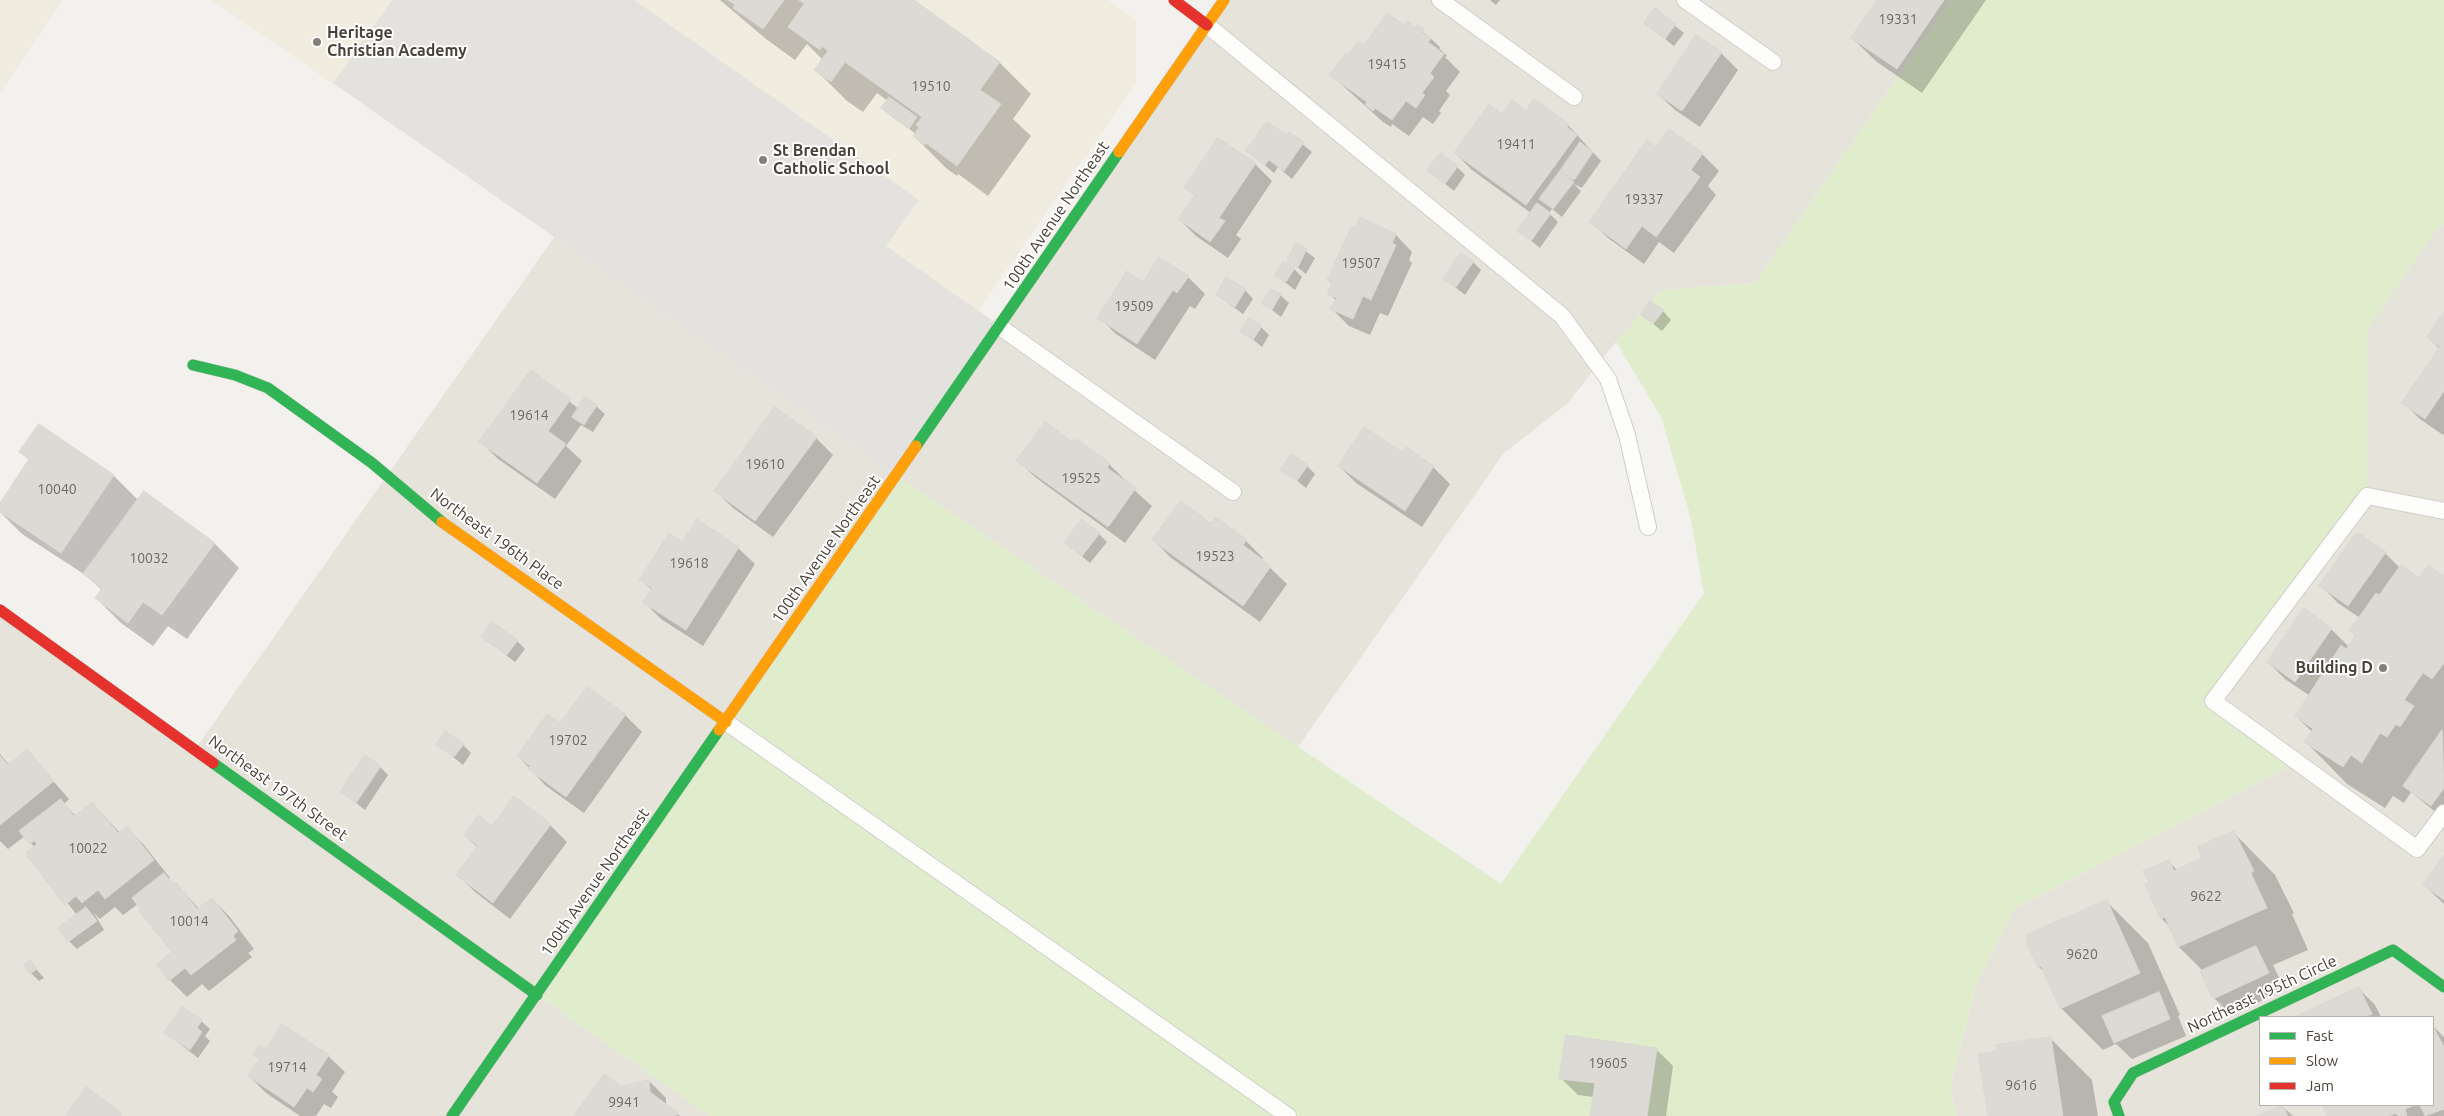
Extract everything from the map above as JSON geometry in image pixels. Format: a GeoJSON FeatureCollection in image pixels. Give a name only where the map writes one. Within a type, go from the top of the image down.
{"type":"FeatureCollection","features":[{"type":"Feature","properties":{"kind":"street"},"geometry":{"type":"LineString","coordinates":[[1174,0],[1207,25]]}},
{"type":"Feature","properties":{"kind":"street","name":"100th Avenue Northeast"},"geometry":{"type":"LineString","coordinates":[[452,1116],[1000,327],[1224,0]]}},
{"type":"Feature","properties":{"kind":"street","name":"Northeast 196th Place"},"geometry":{"type":"LineString","coordinates":[[193,365],[235,375],[268,388],[372,463],[453,532],[726,722]]}},
{"type":"Feature","properties":{"kind":"street","name":"Northeast 197th Street"},"geometry":{"type":"LineString","coordinates":[[0,610],[537,994]]}},
{"type":"Feature","properties":{"kind":"street","name":"Northeast 195th Circle"},"geometry":{"type":"LineString","coordinates":[[2119,1116],[2114,1102],[2133,1073],[2393,950],[2444,987]]}},
{"type":"Feature","properties":{"kind":"lane"},"geometry":{"type":"LineString","coordinates":[[1440,0],[1574,97]]}},
{"type":"Feature","properties":{"kind":"lane"},"geometry":{"type":"LineString","coordinates":[[1686,0],[1773,62]]}},
{"type":"Feature","properties":{"kind":"lane"},"geometry":{"type":"LineString","coordinates":[[1207,25],[1562,316],[1608,379],[1627,435],[1648,527]]}},
{"type":"Feature","properties":{"kind":"lane"},"geometry":{"type":"LineString","coordinates":[[1000,327],[1233,492]]}},
{"type":"Feature","properties":{"kind":"lane"},"geometry":{"type":"LineString","coordinates":[[2444,511],[2367,496],[2213,701],[2417,849],[2444,813]]}},
{"type":"Feature","properties":{"kind":"lane"},"geometry":{"type":"LineString","coordinates":[[726,722],[1288,1116]]}},
{"type":"Feature","properties":{"kind":"shaded area"},"geometry":{"type":"Polygon","coordinates":[[[0,0],[63,0],[0,93],[0,0]]]}},
{"type":"Feature","properties":{"kind":"shaded area","name":"St Brendan Catholic School"},"geometry":{"type":"Polygon","coordinates":[[[211,0],[1108,0],[1136,20],[1136,83],[875,460],[555,236],[211,0]]]}},
{"type":"Feature","properties":{"kind":"shaded area","name":"St Brendan Catholic School"},"geometry":{"type":"Polygon","coordinates":[[[392,0],[634,0],[919,200],[886,246],[1000,326],[897,476],[333,83],[392,0]]]}},
{"type":"Feature","properties":{"kind":"shaded area"},"geometry":{"type":"Polygon","coordinates":[[[1224,0],[1951,0],[1755,283],[1662,290],[1616,342],[1567,404],[1504,453],[1298,747],[897,476],[537,995],[710,1116],[0,1116],[0,610],[196,748],[555,236],[897,475],[1224,0]]]}},
{"type":"Feature","properties":{"kind":"shaded area"},"geometry":{"type":"Polygon","coordinates":[[[2444,225],[2444,1116],[1957,1116],[1950,1088],[1977,982],[2014,909],[2298,762],[2213,701],[2367,496],[2367,329],[2439,226],[2444,225]]]}},
{"type":"Feature","properties":{"kind":"green space"},"geometry":{"type":"Polygon","coordinates":[[[1951,0],[2444,0],[2444,225],[2439,226],[2367,330],[2367,496],[2213,701],[2298,762],[2014,909],[1977,982],[1950,1088],[1957,1116],[710,1116],[537,995],[897,476],[1501,884],[1704,593],[1690,515],[1661,417],[1616,342],[1662,290],[1755,283],[1951,0]]]}},
{"type":"Feature","properties":{"kind":"building"},"geometry":{"type":"Polygon","coordinates":[[[728,0],[784,0],[763,29],[733,8],[735,5],[728,0]]]}},
{"type":"Feature","properties":{"kind":"building"},"geometry":{"type":"Polygon","coordinates":[[[799,0],[914,0],[1000,62],[980,90],[1001,104],[957,166],[926,143],[925,145],[913,136],[919,127],[916,125],[922,117],[845,62],[831,82],[814,70],[828,51],[822,46],[820,50],[788,27],[804,4],[799,0]]]}},
{"type":"Feature","properties":{"kind":"building"},"geometry":{"type":"Polygon","coordinates":[[[1877,0],[1944,0],[1897,69],[1851,38],[1877,0]]]}},
{"type":"Feature","properties":{"kind":"building"},"geometry":{"type":"Polygon","coordinates":[[[1655,8],[1676,24],[1665,39],[1644,23],[1655,8]]]}},
{"type":"Feature","properties":{"kind":"building"},"geometry":{"type":"Polygon","coordinates":[[[1387,13],[1404,25],[1407,21],[1415,27],[1417,24],[1424,29],[1422,32],[1431,38],[1428,42],[1444,54],[1430,73],[1434,77],[1422,93],[1425,95],[1416,108],[1406,101],[1392,120],[1375,108],[1373,111],[1365,105],[1367,102],[1329,75],[1358,41],[1364,45],[1387,13]]]}},
{"type":"Feature","properties":{"kind":"building"},"geometry":{"type":"Polygon","coordinates":[[[1696,35],[1722,52],[1682,111],[1657,94],[1696,35]]]}},
{"type":"Feature","properties":{"kind":"building"},"geometry":{"type":"Polygon","coordinates":[[[889,97],[917,117],[909,129],[881,108],[889,97]]]}},
{"type":"Feature","properties":{"kind":"building"},"geometry":{"type":"Polygon","coordinates":[[[1534,99],[1569,124],[1567,127],[1577,135],[1526,205],[1454,153],[1489,104],[1502,114],[1512,100],[1526,110],[1534,99]]]}},
{"type":"Feature","properties":{"kind":"building"},"geometry":{"type":"Polygon","coordinates":[[[1267,122],[1287,135],[1265,165],[1246,151],[1267,122]]]}},
{"type":"Feature","properties":{"kind":"building"},"geometry":{"type":"Polygon","coordinates":[[[1669,129],[1703,153],[1691,170],[1700,177],[1656,237],[1642,226],[1626,249],[1589,222],[1647,140],[1656,147],[1669,129]]]}},
{"type":"Feature","properties":{"kind":"building"},"geometry":{"type":"Polygon","coordinates":[[[1289,132],[1304,142],[1284,171],[1269,160],[1289,132]]]}},
{"type":"Feature","properties":{"kind":"building"},"geometry":{"type":"Polygon","coordinates":[[[1218,138],[1256,163],[1219,218],[1225,221],[1210,242],[1178,219],[1195,195],[1184,188],[1218,138]]]}},
{"type":"Feature","properties":{"kind":"building"},"geometry":{"type":"Polygon","coordinates":[[[1580,142],[1593,152],[1574,180],[1560,171],[1580,142]]]}},
{"type":"Feature","properties":{"kind":"building"},"geometry":{"type":"Polygon","coordinates":[[[1440,153],[1458,166],[1445,184],[1427,171],[1440,153]]]}},
{"type":"Feature","properties":{"kind":"building"},"geometry":{"type":"Polygon","coordinates":[[[1560,171],[1574,182],[1553,209],[1539,199],[1560,171]]]}},
{"type":"Feature","properties":{"kind":"building"},"geometry":{"type":"Polygon","coordinates":[[[1537,203],[1551,213],[1531,241],[1517,231],[1537,203]]]}},
{"type":"Feature","properties":{"kind":"building"},"geometry":{"type":"Polygon","coordinates":[[[1360,217],[1396,234],[1392,243],[1396,245],[1371,300],[1363,296],[1353,319],[1330,309],[1337,298],[1327,294],[1332,283],[1327,280],[1352,226],[1355,228],[1360,217]]]}},
{"type":"Feature","properties":{"kind":"building"},"geometry":{"type":"Polygon","coordinates":[[[1296,243],[1307,249],[1298,267],[1287,261],[1296,243]]]}},
{"type":"Feature","properties":{"kind":"building"},"geometry":{"type":"Polygon","coordinates":[[[1461,253],[1474,261],[1456,287],[1443,279],[1461,253]]]}},
{"type":"Feature","properties":{"kind":"building"},"geometry":{"type":"Polygon","coordinates":[[[1159,257],[1189,276],[1177,293],[1173,290],[1137,344],[1097,318],[1127,271],[1143,282],[1159,257]]]}},
{"type":"Feature","properties":{"kind":"building"},"geometry":{"type":"Polygon","coordinates":[[[1283,261],[1295,268],[1286,282],[1275,276],[1283,261]]]}},
{"type":"Feature","properties":{"kind":"building"},"geometry":{"type":"Polygon","coordinates":[[[1226,277],[1246,289],[1235,307],[1216,295],[1226,277]]]}},
{"type":"Feature","properties":{"kind":"building"},"geometry":{"type":"Polygon","coordinates":[[[1271,289],[1281,294],[1272,310],[1262,304],[1271,289]]]}},
{"type":"Feature","properties":{"kind":"building"},"geometry":{"type":"Polygon","coordinates":[[[1650,301],[1664,310],[1653,324],[1641,315],[1650,301]]]}},
{"type":"Feature","properties":{"kind":"building"},"geometry":{"type":"Polygon","coordinates":[[[2444,312],[2444,391],[2425,419],[2401,403],[2440,347],[2427,337],[2444,312]]]}},
{"type":"Feature","properties":{"kind":"building"},"geometry":{"type":"Polygon","coordinates":[[[1249,318],[1262,326],[1253,340],[1240,332],[1249,318]]]}},
{"type":"Feature","properties":{"kind":"building"},"geometry":{"type":"Polygon","coordinates":[[[531,370],[571,399],[548,431],[566,444],[537,483],[479,442],[531,370]]]}},
{"type":"Feature","properties":{"kind":"building"},"geometry":{"type":"Polygon","coordinates":[[[585,397],[597,405],[584,425],[572,417],[585,397]]]}},
{"type":"Feature","properties":{"kind":"building"},"geometry":{"type":"Polygon","coordinates":[[[775,407],[817,437],[755,521],[714,491],[775,407]]]}},
{"type":"Feature","properties":{"kind":"building"},"geometry":{"type":"Polygon","coordinates":[[[1045,422],[1073,442],[1077,439],[1110,463],[1107,468],[1136,488],[1108,527],[1016,461],[1045,422]]]}},
{"type":"Feature","properties":{"kind":"building"},"geometry":{"type":"Polygon","coordinates":[[[39,424],[114,475],[61,553],[0,512],[0,503],[29,459],[19,452],[39,424]]]}},
{"type":"Feature","properties":{"kind":"building"},"geometry":{"type":"Polygon","coordinates":[[[1364,427],[1402,452],[1406,447],[1434,466],[1405,511],[1338,466],[1364,427]]]}},
{"type":"Feature","properties":{"kind":"building"},"geometry":{"type":"Polygon","coordinates":[[[1291,454],[1308,465],[1297,481],[1280,470],[1291,454]]]}},
{"type":"Feature","properties":{"kind":"building"},"geometry":{"type":"Polygon","coordinates":[[[144,491],[215,543],[162,615],[143,602],[128,623],[95,598],[102,588],[83,574],[144,491]]]}},
{"type":"Feature","properties":{"kind":"building"},"geometry":{"type":"Polygon","coordinates":[[[1181,501],[1211,523],[1216,517],[1247,540],[1243,545],[1271,566],[1243,606],[1152,540],[1181,501]]]}},
{"type":"Feature","properties":{"kind":"building"},"geometry":{"type":"Polygon","coordinates":[[[697,519],[739,547],[686,630],[642,602],[652,588],[639,580],[669,533],[682,542],[697,519]]]}},
{"type":"Feature","properties":{"kind":"building"},"geometry":{"type":"Polygon","coordinates":[[[1082,519],[1100,533],[1082,556],[1064,543],[1082,519]]]}},
{"type":"Feature","properties":{"kind":"building"},"geometry":{"type":"Polygon","coordinates":[[[2357,532],[2386,552],[2348,606],[2319,586],[2357,532]]]}},
{"type":"Feature","properties":{"kind":"building","name":"Building D"},"geometry":{"type":"Polygon","coordinates":[[[2401,565],[2419,578],[2428,565],[2444,576],[2444,663],[2432,679],[2423,673],[2404,700],[2414,706],[2400,727],[2396,724],[2387,737],[2380,733],[2362,763],[2351,755],[2343,767],[2304,742],[2313,729],[2295,716],[2341,645],[2346,649],[2356,635],[2349,631],[2376,593],[2379,595],[2401,565]]]}},
{"type":"Feature","properties":{"kind":"building"},"geometry":{"type":"Polygon","coordinates":[[[2304,608],[2332,628],[2295,682],[2267,662],[2304,608]]]}},
{"type":"Feature","properties":{"kind":"building"},"geometry":{"type":"Polygon","coordinates":[[[492,622],[518,640],[507,655],[481,637],[492,622]]]}},
{"type":"Feature","properties":{"kind":"building"},"geometry":{"type":"Polygon","coordinates":[[[587,687],[626,714],[566,797],[528,769],[530,766],[517,756],[547,714],[560,723],[587,687]]]}},
{"type":"Feature","properties":{"kind":"building"},"geometry":{"type":"Polygon","coordinates":[[[2442,730],[2444,788],[2431,806],[2403,786],[2442,730]]]}},
{"type":"Feature","properties":{"kind":"building"},"geometry":{"type":"Polygon","coordinates":[[[445,731],[464,744],[454,757],[436,745],[445,731]]]}},
{"type":"Feature","properties":{"kind":"building"},"geometry":{"type":"Polygon","coordinates":[[[27,749],[54,781],[0,825],[0,756],[8,765],[27,749]]]}},
{"type":"Feature","properties":{"kind":"building"},"geometry":{"type":"Polygon","coordinates":[[[365,755],[381,766],[356,803],[340,792],[365,755]]]}},
{"type":"Feature","properties":{"kind":"building"},"geometry":{"type":"Polygon","coordinates":[[[514,796],[551,824],[493,903],[456,875],[478,846],[464,835],[478,815],[492,826],[514,796]]]}},
{"type":"Feature","properties":{"kind":"building"},"geometry":{"type":"Polygon","coordinates":[[[61,799],[74,816],[92,802],[118,833],[127,826],[154,860],[105,899],[98,890],[82,903],[76,896],[65,905],[27,856],[27,852],[37,844],[34,841],[30,844],[19,831],[61,799]]]}},
{"type":"Feature","properties":{"kind":"building"},"geometry":{"type":"Polygon","coordinates":[[[2234,831],[2254,871],[2251,873],[2267,908],[2178,947],[2165,917],[2161,919],[2145,884],[2149,883],[2143,871],[2169,860],[2174,871],[2202,858],[2198,847],[2234,831]]]}},
{"type":"Feature","properties":{"kind":"building"},"geometry":{"type":"Polygon","coordinates":[[[2444,855],[2444,900],[2423,885],[2444,855]]]}},
{"type":"Feature","properties":{"kind":"building"},"geometry":{"type":"Polygon","coordinates":[[[164,873],[173,884],[176,882],[197,909],[212,898],[238,931],[233,936],[236,940],[191,975],[185,968],[169,981],[156,964],[172,952],[139,911],[141,910],[132,898],[164,873]]]}},
{"type":"Feature","properties":{"kind":"building"},"geometry":{"type":"Polygon","coordinates":[[[2107,900],[2140,973],[2060,1009],[2041,966],[2038,968],[2027,943],[2029,942],[2026,935],[2107,900]]]}},
{"type":"Feature","properties":{"kind":"building"},"geometry":{"type":"Polygon","coordinates":[[[86,907],[97,921],[68,942],[58,928],[86,907]]]}},
{"type":"Feature","properties":{"kind":"building"},"geometry":{"type":"Polygon","coordinates":[[[2256,946],[2269,973],[2213,999],[2200,971],[2256,946]]]}},
{"type":"Feature","properties":{"kind":"building"},"geometry":{"type":"Polygon","coordinates":[[[30,960],[37,969],[30,974],[24,965],[30,960]]]}},
{"type":"Feature","properties":{"kind":"building"},"geometry":{"type":"Polygon","coordinates":[[[2359,987],[2372,1014],[2367,1016],[2297,1016],[2359,987]]]}},
{"type":"Feature","properties":{"kind":"building"},"geometry":{"type":"Polygon","coordinates":[[[2159,992],[2170,1019],[2114,1043],[2102,1016],[2159,992]]]}},
{"type":"Feature","properties":{"kind":"building"},"geometry":{"type":"Polygon","coordinates":[[[182,1007],[202,1020],[197,1028],[202,1032],[190,1050],[164,1033],[182,1007]]]}},
{"type":"Feature","properties":{"kind":"building"},"geometry":{"type":"Polygon","coordinates":[[[282,1024],[329,1055],[316,1075],[322,1079],[313,1092],[307,1088],[294,1107],[248,1076],[259,1059],[253,1055],[259,1045],[266,1049],[282,1024]]]}},
{"type":"Feature","properties":{"kind":"building"},"geometry":{"type":"Polygon","coordinates":[[[2434,1028],[2444,1047],[2444,1109],[2425,1116],[2420,1106],[2434,1106],[2434,1028]]]}},
{"type":"Feature","properties":{"kind":"building"},"geometry":{"type":"Polygon","coordinates":[[[1566,1035],[1657,1048],[1647,1116],[1590,1116],[1595,1083],[1559,1079],[1566,1035]]]}},
{"type":"Feature","properties":{"kind":"building"},"geometry":{"type":"Polygon","coordinates":[[[2051,1037],[2063,1116],[1988,1116],[1978,1054],[1997,1051],[1996,1045],[2051,1037]]]}},
{"type":"Feature","properties":{"kind":"building"},"geometry":{"type":"Polygon","coordinates":[[[604,1074],[621,1086],[649,1080],[650,1092],[678,1113],[676,1116],[574,1116],[604,1074]]]}},
{"type":"Feature","properties":{"kind":"building"},"geometry":{"type":"Polygon","coordinates":[[[86,1087],[122,1113],[120,1116],[65,1116],[86,1087]]]}},
{"type":"Feature","properties":{"kind":"building"},"geometry":{"type":"Polygon","coordinates":[[[2283,1106],[2288,1116],[2256,1116],[2283,1106]]]}},
{"type":"Feature","properties":{"kind":"building"},"geometry":{"type":"Polygon","coordinates":[[[2323,1106],[2412,1106],[2405,1109],[2407,1116],[2398,1116],[2396,1113],[2389,1116],[2327,1116],[2323,1106]]]}},
{"type":"Feature","properties":{"kind":"traffic: fast"},"geometry":{"type":"LineString","coordinates":[[916,446],[1119,152]]}},
{"type":"Feature","properties":{"kind":"traffic: fast"},"geometry":{"type":"LineString","coordinates":[[193,365],[235,375],[268,388],[372,463],[442,522]]}},
{"type":"Feature","properties":{"kind":"traffic: fast"},"geometry":{"type":"LineString","coordinates":[[452,1116],[719,730]]}},
{"type":"Feature","properties":{"kind":"traffic: fast"},"geometry":{"type":"LineString","coordinates":[[213,763],[537,995]]}},
{"type":"Feature","properties":{"kind":"traffic: fast"},"geometry":{"type":"LineString","coordinates":[[2119,1116],[2114,1102],[2133,1073],[2393,950],[2444,987]]}},
{"type":"Feature","properties":{"kind":"traffic: slow"},"geometry":{"type":"LineString","coordinates":[[1119,152],[1224,0]]}},
{"type":"Feature","properties":{"kind":"traffic: slow"},"geometry":{"type":"LineString","coordinates":[[719,730],[916,446]]}},
{"type":"Feature","properties":{"kind":"traffic: slow"},"geometry":{"type":"LineString","coordinates":[[442,522],[726,722]]}},
{"type":"Feature","properties":{"kind":"traffic: jam"},"geometry":{"type":"LineString","coordinates":[[1174,0],[1207,25]]}},
{"type":"Feature","properties":{"kind":"traffic: jam"},"geometry":{"type":"LineString","coordinates":[[0,610],[213,763]]}},
{"type":"Feature","properties":{"kind":"place","name":"Heritage Christian Academy"},"geometry":{"type":"Point","coordinates":[317,42]}},
{"type":"Feature","properties":{"kind":"place","name":"St Brendan Catholic School"},"geometry":{"type":"Point","coordinates":[763,160]}},
{"type":"Feature","properties":{"kind":"place","name":"Building D"},"geometry":{"type":"Point","coordinates":[2383,668]}}]}
